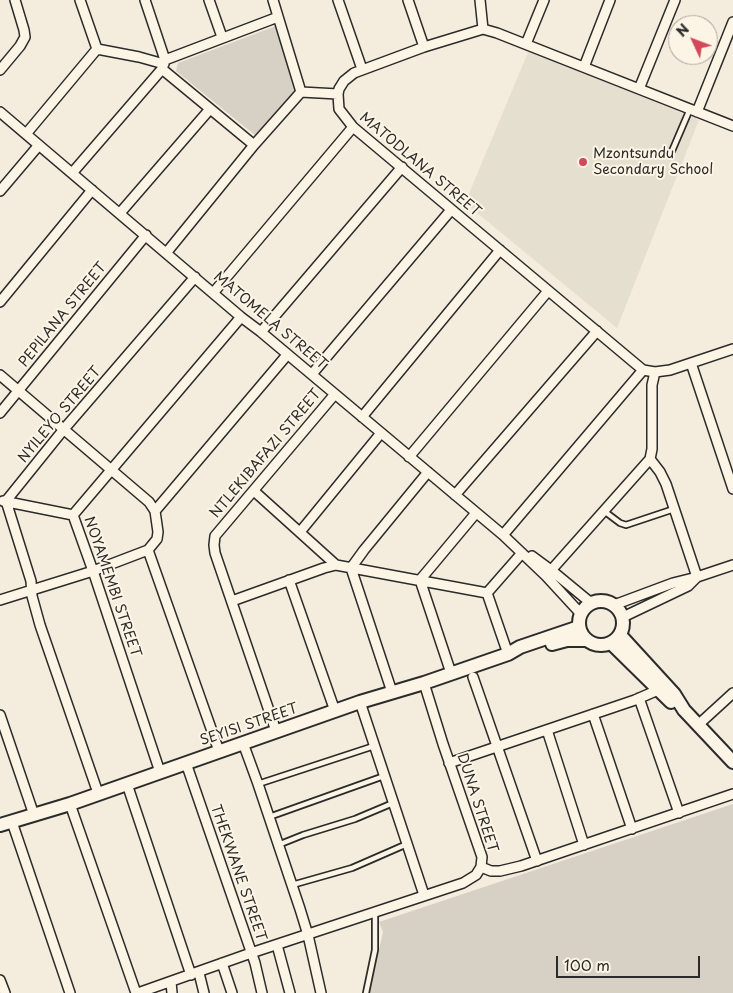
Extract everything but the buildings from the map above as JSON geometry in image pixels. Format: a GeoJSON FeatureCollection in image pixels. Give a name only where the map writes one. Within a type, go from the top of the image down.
{"type":"FeatureCollection","features":[{"type":"Feature","properties":{"kind":"street"},"geometry":{"type":"LineString","coordinates":[[0,70],[20,46],[24,38],[24,30],[15,0]]}},
{"type":"Feature","properties":{"kind":"street"},"geometry":{"type":"LineString","coordinates":[[80,0],[97,49]]}},
{"type":"Feature","properties":{"kind":"street"},"geometry":{"type":"LineString","coordinates":[[145,0],[164,64]]}},
{"type":"Feature","properties":{"kind":"street"},"geometry":{"type":"LineString","coordinates":[[209,0],[222,37]]}},
{"type":"Feature","properties":{"kind":"street"},"geometry":{"type":"LineString","coordinates":[[272,0],[301,92]]}},
{"type":"Feature","properties":{"kind":"street"},"geometry":{"type":"LineString","coordinates":[[338,0],[362,70]]}},
{"type":"Feature","properties":{"kind":"street"},"geometry":{"type":"LineString","coordinates":[[408,0],[424,47]]}},
{"type":"Feature","properties":{"kind":"street"},"geometry":{"type":"LineString","coordinates":[[480,0],[483,30]]}},
{"type":"Feature","properties":{"kind":"street"},"geometry":{"type":"LineString","coordinates":[[526,44],[544,0]]}},
{"type":"Feature","properties":{"kind":"street"},"geometry":{"type":"LineString","coordinates":[[584,67],[610,0]]}},
{"type":"Feature","properties":{"kind":"street"},"geometry":{"type":"LineString","coordinates":[[639,89],[675,0]]}},
{"type":"Feature","properties":{"kind":"street"},"geometry":{"type":"LineString","coordinates":[[72,172],[164,64],[222,37],[278,17]]}},
{"type":"Feature","properties":{"kind":"street"},"geometry":{"type":"LineString","coordinates":[[694,111],[733,22]]}},
{"type":"Feature","properties":{"kind":"street"},"geometry":{"type":"LineString","coordinates":[[301,92],[338,94],[344,80],[354,73],[424,47],[483,30],[526,44],[733,126]]}},
{"type":"Feature","properties":{"kind":"street"},"geometry":{"type":"LineString","coordinates":[[97,49],[164,64],[210,109],[254,145]]}},
{"type":"Feature","properties":{"kind":"street"},"geometry":{"type":"LineString","coordinates":[[26,134],[97,49]]}},
{"type":"Feature","properties":{"kind":"street"},"geometry":{"type":"LineString","coordinates":[[167,252],[254,145],[301,92]]}},
{"type":"Feature","properties":{"kind":"street","name":"MATODLANA STREET"},"geometry":{"type":"LineString","coordinates":[[338,94],[338,109],[353,127],[643,370]]}},
{"type":"Feature","properties":{"kind":"street"},"geometry":{"type":"LineString","coordinates":[[120,213],[210,109]]}},
{"type":"Feature","properties":{"kind":"street","name":"MATOMELA STREET"},"geometry":{"type":"LineString","coordinates":[[0,112],[522,553],[530,555],[549,573],[591,603]]}},
{"type":"Feature","properties":{"kind":"street"},"geometry":{"type":"LineString","coordinates":[[214,292],[353,127]]}},
{"type":"Feature","properties":{"kind":"street"},"geometry":{"type":"LineString","coordinates":[[0,191],[39,144]]}},
{"type":"Feature","properties":{"kind":"street"},"geometry":{"type":"LineString","coordinates":[[261,332],[402,168]]}},
{"type":"Feature","properties":{"kind":"street"},"geometry":{"type":"LineString","coordinates":[[0,302],[92,190]]}},
{"type":"Feature","properties":{"kind":"street"},"geometry":{"type":"LineString","coordinates":[[312,374],[451,210]]}},
{"type":"Feature","properties":{"kind":"street","name":"PEPILANA STREET"},"geometry":{"type":"LineString","coordinates":[[0,413],[146,235]]}},
{"type":"Feature","properties":{"kind":"street"},"geometry":{"type":"LineString","coordinates":[[362,417],[500,250]]}},
{"type":"Feature","properties":{"kind":"street","name":"NYILEYO STREET"},"geometry":{"type":"LineString","coordinates":[[3,501],[195,276]]}},
{"type":"Feature","properties":{"kind":"street"},"geometry":{"type":"LineString","coordinates":[[409,457],[548,291]]}},
{"type":"Feature","properties":{"kind":"street","name":"NOYAMEMBI STREET"},"geometry":{"type":"LineString","coordinates":[[160,772],[73,515],[241,317]]}},
{"type":"Feature","properties":{"kind":"street"},"geometry":{"type":"LineString","coordinates":[[455,495],[597,331]]}},
{"type":"Feature","properties":{"kind":"street"},"geometry":{"type":"LineString","coordinates":[[503,535],[643,370],[655,372],[670,370],[733,349]]}},
{"type":"Feature","properties":{"kind":"street"},"geometry":{"type":"LineString","coordinates":[[155,511],[288,354]]}},
{"type":"Feature","properties":{"kind":"street"},"geometry":{"type":"LineString","coordinates":[[691,363],[733,489]]}},
{"type":"Feature","properties":{"kind":"street"},"geometry":{"type":"LineString","coordinates":[[549,573],[650,460],[652,449],[652,386],[655,372]]}},
{"type":"Feature","properties":{"kind":"street"},"geometry":{"type":"LineString","coordinates":[[0,375],[149,502],[155,511],[158,532],[157,539],[148,550],[93,571],[0,600]]}},
{"type":"Feature","properties":{"kind":"street","name":"NTLEKIBAFAZI STREET"},"geometry":{"type":"LineString","coordinates":[[276,731],[215,553],[215,536],[335,394]]}},
{"type":"Feature","properties":{"kind":"street"},"geometry":{"type":"LineString","coordinates":[[300,532],[381,433]]}},
{"type":"Feature","properties":{"kind":"street"},"geometry":{"type":"LineString","coordinates":[[650,460],[663,477],[697,577]]}},
{"type":"Feature","properties":{"kind":"street"},"geometry":{"type":"LineString","coordinates":[[351,568],[428,472]]}},
{"type":"Feature","properties":{"kind":"street"},"geometry":{"type":"LineString","coordinates":[[254,491],[336,565]]}},
{"type":"Feature","properties":{"kind":"street"},"geometry":{"type":"LineString","coordinates":[[73,515],[3,501],[32,589],[32,596],[40,625],[98,793]]}},
{"type":"Feature","properties":{"kind":"street"},"geometry":{"type":"LineString","coordinates":[[420,580],[476,513]]}},
{"type":"Feature","properties":{"kind":"street"},"geometry":{"type":"LineString","coordinates":[[148,550],[219,751]]}},
{"type":"Feature","properties":{"kind":"street"},"geometry":{"type":"LineString","coordinates":[[490,590],[522,553]]}},
{"type":"Feature","properties":{"kind":"street"},"geometry":{"type":"LineString","coordinates":[[232,602],[289,580],[336,565],[490,590]]}},
{"type":"Feature","properties":{"kind":"street"},"geometry":{"type":"LineString","coordinates":[[614,605],[623,617],[624,624],[616,639],[598,645],[586,640],[579,627],[581,614],[591,603],[600,601],[614,605],[673,583],[733,565]]}},
{"type":"Feature","properties":{"kind":"street"},"geometry":{"type":"LineString","coordinates":[[351,568],[392,692]]}},
{"type":"Feature","properties":{"kind":"street","name":"MATOMELA STREET"},"geometry":{"type":"LineString","coordinates":[[549,573],[581,614]]}},
{"type":"Feature","properties":{"kind":"street"},"geometry":{"type":"LineString","coordinates":[[623,617],[688,586],[697,577]]}},
{"type":"Feature","properties":{"kind":"street"},"geometry":{"type":"LineString","coordinates":[[289,580],[335,711]]}},
{"type":"Feature","properties":{"kind":"street"},"geometry":{"type":"LineString","coordinates":[[420,580],[451,674]]}},
{"type":"Feature","properties":{"kind":"street"},"geometry":{"type":"LineString","coordinates":[[490,590],[508,654]]}},
{"type":"Feature","properties":{"kind":"street","name":"SEYISI STREET"},"geometry":{"type":"LineString","coordinates":[[6,824],[70,804],[360,702],[451,674],[508,654],[520,647],[579,627]]}},
{"type":"Feature","properties":{"kind":"street"},"geometry":{"type":"LineString","coordinates":[[616,639],[658,690],[668,700],[684,710]]}},
{"type":"Feature","properties":{"kind":"street"},"geometry":{"type":"LineString","coordinates":[[616,639],[674,694],[684,710],[733,762]]}},
{"type":"Feature","properties":{"kind":"street","name":"SEYISI STREET"},"geometry":{"type":"LineString","coordinates":[[508,654],[520,654],[567,640],[586,640]]}},
{"type":"Feature","properties":{"kind":"street"},"geometry":{"type":"LineString","coordinates":[[473,677],[536,861]]}},
{"type":"Feature","properties":{"kind":"street","name":"DUNA STREET"},"geometry":{"type":"LineString","coordinates":[[137,993],[463,883],[476,875],[481,867],[482,856],[449,763],[424,683]]}},
{"type":"Feature","properties":{"kind":"street"},"geometry":{"type":"LineString","coordinates":[[449,763],[658,690]]}},
{"type":"Feature","properties":{"kind":"street"},"geometry":{"type":"LineString","coordinates":[[698,725],[733,693]]}},
{"type":"Feature","properties":{"kind":"street"},"geometry":{"type":"LineString","coordinates":[[639,698],[679,813]]}},
{"type":"Feature","properties":{"kind":"street"},"geometry":{"type":"LineString","coordinates":[[360,702],[424,895]]}},
{"type":"Feature","properties":{"kind":"street"},"geometry":{"type":"LineString","coordinates":[[0,714],[34,815]]}},
{"type":"Feature","properties":{"kind":"street"},"geometry":{"type":"LineString","coordinates":[[593,714],[632,829]]}},
{"type":"Feature","properties":{"kind":"street"},"geometry":{"type":"LineString","coordinates":[[547,730],[584,845]]}},
{"type":"Feature","properties":{"kind":"street"},"geometry":{"type":"LineString","coordinates":[[243,743],[308,935],[321,993]]}},
{"type":"Feature","properties":{"kind":"street","name":"THEKWANE STREET"},"geometry":{"type":"LineString","coordinates":[[186,763],[252,953],[262,993]]}},
{"type":"Feature","properties":{"kind":"street"},"geometry":{"type":"LineString","coordinates":[[127,784],[195,974],[204,993]]}},
{"type":"Feature","properties":{"kind":"street"},"geometry":{"type":"LineString","coordinates":[[481,867],[491,871],[500,871],[536,861],[733,794]]}},
{"type":"Feature","properties":{"kind":"street"},"geometry":{"type":"LineString","coordinates":[[70,804],[137,993]]}},
{"type":"Feature","properties":{"kind":"street"},"geometry":{"type":"LineString","coordinates":[[6,824],[70,993]]}},
{"type":"Feature","properties":{"kind":"street"},"geometry":{"type":"LineString","coordinates":[[278,945],[290,993]]}},
{"type":"Feature","properties":{"kind":"street"},"geometry":{"type":"LineString","coordinates":[[222,963],[232,993]]}},
{"type":"Feature","properties":{"kind":"street"},"geometry":{"type":"LineString","coordinates":[[0,980],[5,993]]}},
{"type":"Feature","properties":{"kind":"street"},"geometry":{"type":"LineString","coordinates":[[171,982],[172,993]]}},
{"type":"Feature","properties":{"kind":"lane"},"geometry":{"type":"LineString","coordinates":[[672,151],[694,111]]}},
{"type":"Feature","properties":{"kind":"lane"},"geometry":{"type":"LineString","coordinates":[[604,511],[620,523],[626,525],[674,509]]}},
{"type":"Feature","properties":{"kind":"lane"},"geometry":{"type":"LineString","coordinates":[[258,784],[374,746]]}},
{"type":"Feature","properties":{"kind":"lane"},"geometry":{"type":"LineString","coordinates":[[269,817],[384,776]]}},
{"type":"Feature","properties":{"kind":"lane"},"geometry":{"type":"LineString","coordinates":[[278,845],[355,819],[393,803]]}},
{"type":"Feature","properties":{"kind":"lane"},"geometry":{"type":"LineString","coordinates":[[292,885],[352,868],[407,844]]}},
{"type":"Feature","properties":{"kind":"lane"},"geometry":{"type":"LineString","coordinates":[[366,993],[375,950],[375,913]]}},
{"type":"Feature","properties":{"kind":"shaded area"},"geometry":{"type":"Polygon","coordinates":[[[276,26],[296,92],[256,136],[176,71],[178,63],[276,26]]]}},
{"type":"Feature","properties":{"kind":"shaded area","name":"Mzontsundu Secondary School"},"geometry":{"type":"Polygon","coordinates":[[[529,50],[699,120],[617,328],[465,203],[529,50]]]}},
{"type":"Feature","properties":{"kind":"shaded area"},"geometry":{"type":"Polygon","coordinates":[[[733,804],[733,993],[369,993],[383,932],[379,922],[733,804]]]}},
{"type":"Feature","properties":{"kind":"place","name":"Mzontsundu Secondary School"},"geometry":{"type":"Point","coordinates":[583,162]}}]}
